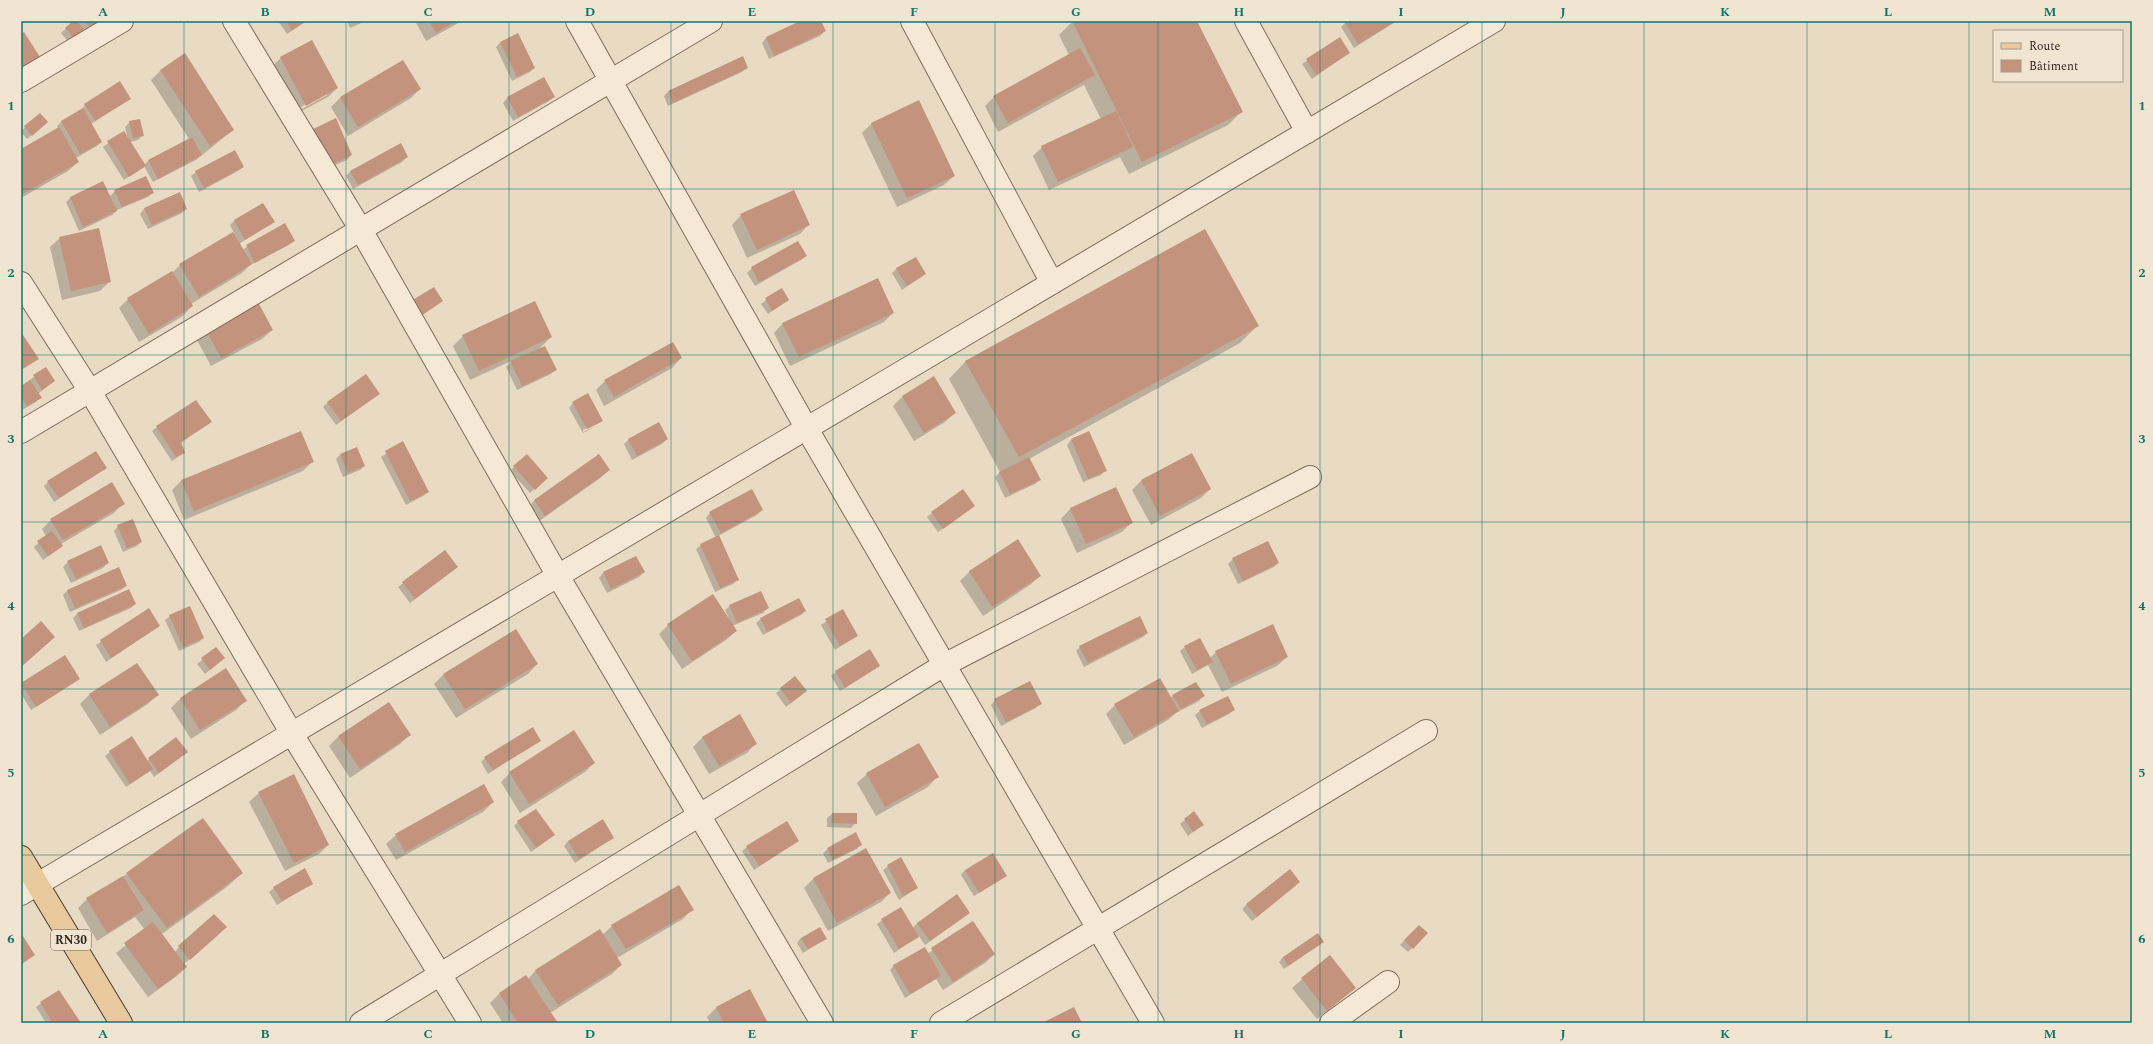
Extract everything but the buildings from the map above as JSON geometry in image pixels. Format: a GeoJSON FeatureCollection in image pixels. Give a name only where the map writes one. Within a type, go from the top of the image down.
{"type":"FeatureCollection","features":[{"type":"Feature","properties":{"kind":"main road","name":"RN30"},"geometry":{"type":"LineString","coordinates":[[21,857],[29,890],[121,1023]]}},
{"type":"Feature","properties":{"kind":"street"},"geometry":{"type":"LineString","coordinates":[[21,82],[122,21]]}},
{"type":"Feature","properties":{"kind":"street"},"geometry":{"type":"LineString","coordinates":[[234,21],[361,230],[558,576],[822,1023]]}},
{"type":"Feature","properties":{"kind":"street"},"geometry":{"type":"LineString","coordinates":[[576,21],[611,80],[807,429],[1153,1023]]}},
{"type":"Feature","properties":{"kind":"street"},"geometry":{"type":"LineString","coordinates":[[21,432],[711,21]]}},
{"type":"Feature","properties":{"kind":"street"},"geometry":{"type":"LineString","coordinates":[[912,21],[1052,283]]}},
{"type":"Feature","properties":{"kind":"street"},"geometry":{"type":"LineString","coordinates":[[1246,21],[1306,132]]}},
{"type":"Feature","properties":{"kind":"street"},"geometry":{"type":"LineString","coordinates":[[29,890],[1494,21]]}},
{"type":"Feature","properties":{"kind":"street"},"geometry":{"type":"LineString","coordinates":[[21,283],[90,391],[292,734],[470,1023]]}},
{"type":"Feature","properties":{"kind":"street"},"geometry":{"type":"LineString","coordinates":[[361,1023],[944,664],[1310,476]]}},
{"type":"Feature","properties":{"kind":"street"},"geometry":{"type":"LineString","coordinates":[[941,1023],[1426,732]]}},
{"type":"Feature","properties":{"kind":"street"},"geometry":{"type":"LineString","coordinates":[[1332,1023],[1388,982]]}}]}
